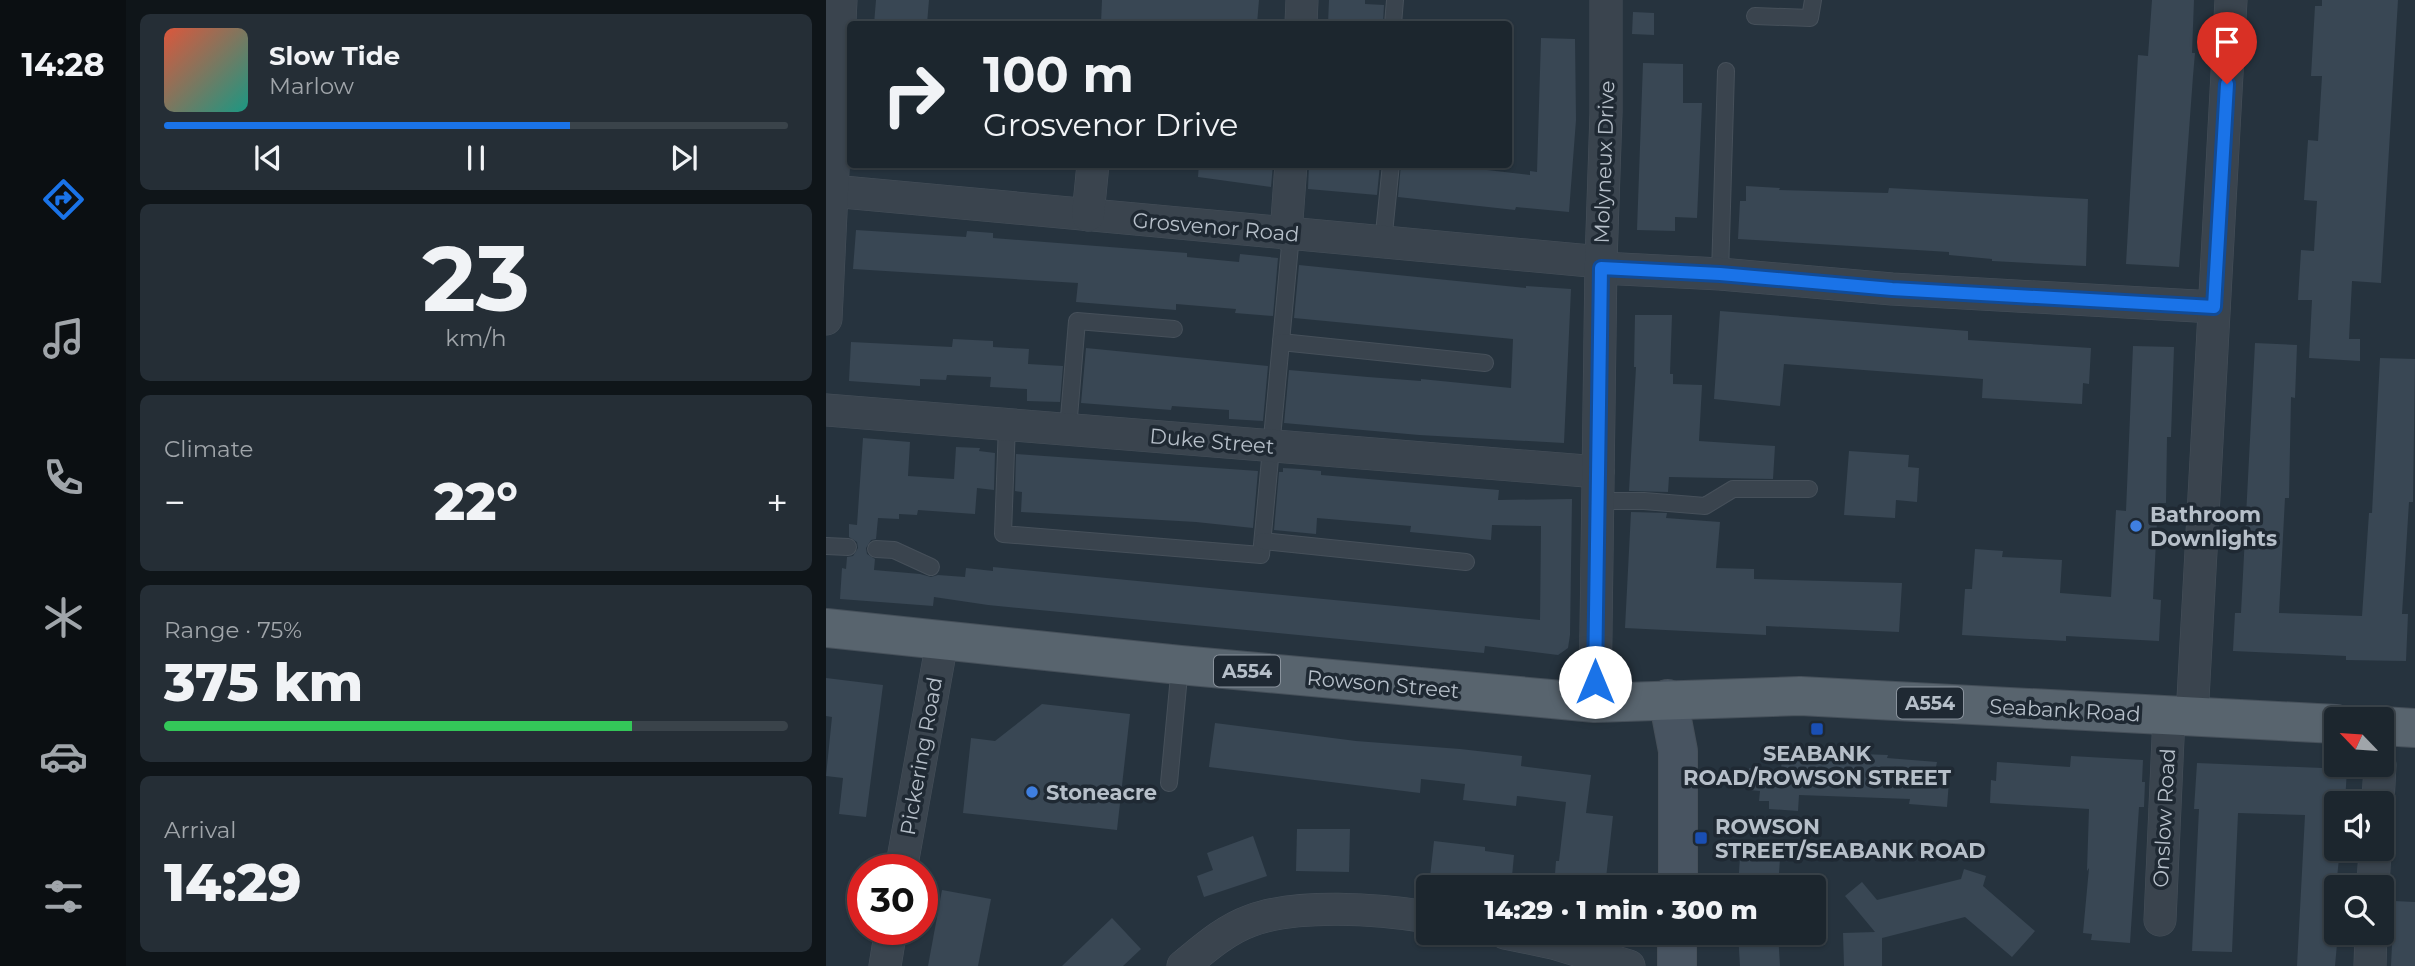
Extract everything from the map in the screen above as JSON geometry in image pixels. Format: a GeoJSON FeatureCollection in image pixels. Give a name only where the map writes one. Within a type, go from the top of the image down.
{"type":"FeatureCollection","features":[{"type":"Feature","properties":{"kind":"main road","name":"Rowson Street"},"geometry":{"type":"LineString","coordinates":[[826,628],[942,642],[1595,703],[1668,699]]}},
{"type":"Feature","properties":{"kind":"main road","name":"Seabank Road"},"geometry":{"type":"LineString","coordinates":[[1668,699],[1800,696],[2324,723]]}},
{"type":"Feature","properties":{"kind":"main road"},"geometry":{"type":"LineString","coordinates":[[1668,699],[1678,751],[1678,875]]}},
{"type":"Feature","properties":{"kind":"main road"},"geometry":{"type":"LineString","coordinates":[[2394,727],[2415,728]]}},
{"type":"Feature","properties":{"kind":"main road"},"geometry":{"type":"LineString","coordinates":[[1677,945],[1677,966]]}},
{"type":"Feature","properties":{"kind":"street"},"geometry":{"type":"LineString","coordinates":[[826,319],[841,0]]}},
{"type":"Feature","properties":{"kind":"street"},"geometry":{"type":"LineString","coordinates":[[1301,21],[1303,0]]}},
{"type":"Feature","properties":{"kind":"street","name":"Molyneux Drive"},"geometry":{"type":"LineString","coordinates":[[1595,703],[1601,265],[1606,113],[1605,0]]}},
{"type":"Feature","properties":{"kind":"street","name":"Onslow Road"},"geometry":{"type":"LineString","coordinates":[[2160,920],[2180,717],[2214,307],[2231,0]]}},
{"type":"Feature","properties":{"kind":"street"},"geometry":{"type":"LineString","coordinates":[[1088,215],[1093,168]]}},
{"type":"Feature","properties":{"kind":"street"},"geometry":{"type":"LineString","coordinates":[[1288,234],[1291,168]]}},
{"type":"Feature","properties":{"kind":"street","name":"Grosvenor Road"},"geometry":{"type":"LineString","coordinates":[[832,191],[1601,265],[1892,289],[2214,307]]}},
{"type":"Feature","properties":{"kind":"street","name":"Duke Street"},"geometry":{"type":"LineString","coordinates":[[826,410],[1273,446],[1597,487]]}},
{"type":"Feature","properties":{"kind":"street","name":"Pickering Road"},"geometry":{"type":"LineString","coordinates":[[904,854],[942,642]]}},
{"type":"Feature","properties":{"kind":"street"},"geometry":{"type":"LineString","coordinates":[[1183,966],[1214,941],[1250,921],[1289,911],[1353,910],[1416,916]]}},
{"type":"Feature","properties":{"kind":"street"},"geometry":{"type":"LineString","coordinates":[[885,966],[888,945]]}},
{"type":"Feature","properties":{"kind":"street"},"geometry":{"type":"LineString","coordinates":[[1560,945],[1629,966]]}},
{"type":"Feature","properties":{"kind":"street"},"geometry":{"type":"LineString","coordinates":[[2370,966],[2371,945]]}},
{"type":"Feature","properties":{"kind":"lane"},"geometry":{"type":"LineString","coordinates":[[1393,21],[1395,0]]}},
{"type":"Feature","properties":{"kind":"lane"},"geometry":{"type":"LineString","coordinates":[[1755,16],[1810,18],[1813,0]]}},
{"type":"Feature","properties":{"kind":"lane"},"geometry":{"type":"LineString","coordinates":[[1720,274],[1726,71]]}},
{"type":"Feature","properties":{"kind":"lane"},"geometry":{"type":"LineString","coordinates":[[1384,243],[1391,168]]}},
{"type":"Feature","properties":{"kind":"lane"},"geometry":{"type":"LineString","coordinates":[[1007,424],[1003,534],[1261,555],[1273,446],[1288,234]]}},
{"type":"Feature","properties":{"kind":"lane"},"geometry":{"type":"LineString","coordinates":[[1068,429],[1077,321],[1174,330]]}},
{"type":"Feature","properties":{"kind":"lane"},"geometry":{"type":"LineString","coordinates":[[1281,342],[1485,363]]}},
{"type":"Feature","properties":{"kind":"lane"},"geometry":{"type":"LineString","coordinates":[[1597,487],[1644,501],[1705,506],[1733,489],[1809,489]]}},
{"type":"Feature","properties":{"kind":"lane"},"geometry":{"type":"LineString","coordinates":[[1263,541],[1466,562]]}},
{"type":"Feature","properties":{"kind":"lane"},"geometry":{"type":"LineString","coordinates":[[826,546],[848,547]]}},
{"type":"Feature","properties":{"kind":"lane"},"geometry":{"type":"LineString","coordinates":[[876,549],[894,550],[931,567]]}},
{"type":"Feature","properties":{"kind":"lane"},"geometry":{"type":"LineString","coordinates":[[1168,783],[1180,665]]}},
{"type":"Feature","properties":{"kind":"building"},"geometry":{"type":"Polygon","coordinates":[[[876,0],[929,0],[927,21],[874,21],[876,0]]]}},
{"type":"Feature","properties":{"kind":"building"},"geometry":{"type":"Polygon","coordinates":[[[1102,0],[1259,0],[1257,21],[1101,21],[1102,0]]]}},
{"type":"Feature","properties":{"kind":"building"},"geometry":{"type":"Polygon","coordinates":[[[1329,0],[1365,0],[1365,4],[1384,5],[1383,21],[1328,21],[1329,0]]]}},
{"type":"Feature","properties":{"kind":"building"},"geometry":{"type":"Polygon","coordinates":[[[2152,0],[2194,0],[2192,53],[2195,53],[2179,267],[2126,264],[2138,55],[2148,56],[2152,0]]]}},
{"type":"Feature","properties":{"kind":"building"},"geometry":{"type":"Polygon","coordinates":[[[2322,0],[2398,0],[2381,283],[2352,281],[2349,339],[2360,339],[2360,361],[2309,358],[2312,300],[2298,300],[2301,250],[2314,251],[2317,201],[2304,200],[2308,140],[2318,141],[2322,76],[2311,76],[2315,6],[2322,6],[2322,0]]]}},
{"type":"Feature","properties":{"kind":"building"},"geometry":{"type":"Polygon","coordinates":[[[1633,12],[1654,13],[1654,35],[1632,34],[1633,12]]]}},
{"type":"Feature","properties":{"kind":"building"},"geometry":{"type":"Polygon","coordinates":[[[1541,38],[1575,39],[1576,120],[1569,212],[1516,207],[1515,210],[1398,197],[1401,168],[1470,168],[1530,175],[1530,171],[1537,172],[1541,38]]]}},
{"type":"Feature","properties":{"kind":"building"},"geometry":{"type":"Polygon","coordinates":[[[1643,63],[1683,64],[1683,103],[1702,103],[1697,218],[1675,217],[1675,231],[1637,230],[1643,63]]]}},
{"type":"Feature","properties":{"kind":"building"},"geometry":{"type":"Polygon","coordinates":[[[1199,168],[1273,168],[1271,187],[1198,177],[1199,168]]]}},
{"type":"Feature","properties":{"kind":"building"},"geometry":{"type":"Polygon","coordinates":[[[1309,168],[1380,168],[1377,195],[1308,189],[1309,168]]]}},
{"type":"Feature","properties":{"kind":"building"},"geometry":{"type":"Polygon","coordinates":[[[1746,186],[1780,188],[1779,190],[1888,193],[1889,188],[2088,199],[2086,266],[1992,261],[1949,255],[1949,252],[1738,239],[1740,201],[1746,201],[1746,186]]]}},
{"type":"Feature","properties":{"kind":"building"},"geometry":{"type":"Polygon","coordinates":[[[856,230],[966,237],[967,231],[993,233],[993,238],[1187,253],[1187,257],[1239,262],[1240,254],[1278,258],[1273,316],[1235,313],[1236,309],[1176,304],[1176,310],[1076,302],[1078,283],[853,269],[856,230]]]}},
{"type":"Feature","properties":{"kind":"building"},"geometry":{"type":"Polygon","coordinates":[[[1299,265],[1526,288],[1571,289],[1564,443],[1419,435],[1284,423],[1289,370],[1511,388],[1513,339],[1294,318],[1299,265]]]}},
{"type":"Feature","properties":{"kind":"building"},"geometry":{"type":"Polygon","coordinates":[[[1720,311],[1968,331],[1968,340],[2091,348],[2089,384],[2083,383],[2082,404],[1982,398],[1983,379],[1784,364],[1780,406],[1714,399],[1720,311]]]}},
{"type":"Feature","properties":{"kind":"building"},"geometry":{"type":"Polygon","coordinates":[[[1635,315],[1672,315],[1670,374],[1673,374],[1673,384],[1702,385],[1699,441],[1775,446],[1773,479],[1669,477],[1668,492],[1629,491],[1636,367],[1635,315]]]}},
{"type":"Feature","properties":{"kind":"building"},"geometry":{"type":"Polygon","coordinates":[[[953,339],[993,341],[993,347],[1029,349],[1028,364],[1063,366],[1060,402],[1027,401],[1027,389],[990,387],[991,377],[947,375],[946,380],[920,379],[920,386],[849,381],[851,342],[952,347],[953,339]]]}},
{"type":"Feature","properties":{"kind":"building"},"geometry":{"type":"Polygon","coordinates":[[[2255,343],[2297,345],[2295,398],[2291,397],[2289,498],[2285,498],[2279,613],[2362,616],[2369,513],[2372,513],[2380,358],[2415,359],[2413,502],[2409,502],[2402,614],[2408,614],[2406,661],[2346,660],[2346,656],[2233,651],[2235,613],[2241,613],[2255,343]]]}},
{"type":"Feature","properties":{"kind":"building"},"geometry":{"type":"Polygon","coordinates":[[[2133,346],[2174,347],[2171,437],[2167,437],[2166,503],[2158,503],[2153,599],[2161,600],[2159,641],[2066,636],[2066,641],[1962,635],[1965,589],[1972,589],[1975,549],[2003,551],[2002,557],[2062,560],[2060,593],[2111,597],[2116,510],[2126,511],[2133,346]]]}},
{"type":"Feature","properties":{"kind":"building"},"geometry":{"type":"Polygon","coordinates":[[[1086,348],[1268,366],[1263,421],[1229,419],[1229,410],[1172,406],[1171,410],[1081,403],[1086,348]]]}},
{"type":"Feature","properties":{"kind":"building"},"geometry":{"type":"Polygon","coordinates":[[[863,438],[910,442],[908,476],[954,479],[956,447],[980,448],[979,451],[995,453],[994,490],[977,488],[975,514],[918,510],[917,515],[899,514],[899,519],[878,518],[876,539],[871,540],[866,548],[867,554],[875,559],[874,570],[931,577],[965,577],[966,568],[993,571],[993,567],[1540,620],[1541,526],[1492,525],[1491,540],[1410,532],[1411,526],[1317,518],[1316,534],[1274,530],[1279,472],[1283,472],[1283,468],[1300,469],[1321,471],[1321,475],[1499,490],[1498,500],[1572,499],[1568,648],[1558,655],[1485,646],[1484,653],[988,605],[934,597],[933,606],[840,599],[842,568],[846,569],[847,557],[853,556],[858,548],[857,542],[849,537],[849,524],[857,525],[863,438]]]}},
{"type":"Feature","properties":{"kind":"building"},"geometry":{"type":"Polygon","coordinates":[[[1849,451],[1909,455],[1908,467],[1919,468],[1917,502],[1896,500],[1895,518],[1844,515],[1849,451]]]}},
{"type":"Feature","properties":{"kind":"building"},"geometry":{"type":"Polygon","coordinates":[[[1016,454],[1258,471],[1253,528],[1021,512],[1022,492],[1015,491],[1016,454]]]}},
{"type":"Feature","properties":{"kind":"building"},"geometry":{"type":"Polygon","coordinates":[[[1631,512],[1667,513],[1666,518],[1720,522],[1716,568],[1754,569],[1754,579],[1902,583],[1899,632],[1766,626],[1766,635],[1625,628],[1631,512]]]}},
{"type":"Feature","properties":{"kind":"building"},"geometry":{"type":"Polygon","coordinates":[[[826,678],[883,685],[866,817],[839,814],[843,778],[826,776],[832,717],[826,716],[826,678]]]}},
{"type":"Feature","properties":{"kind":"building"},"geometry":{"type":"Polygon","coordinates":[[[1042,704],[1130,714],[1117,830],[963,813],[971,738],[995,741],[1042,704]]]}},
{"type":"Feature","properties":{"kind":"building"},"geometry":{"type":"Polygon","coordinates":[[[1215,723],[1356,741],[1522,756],[1521,766],[1591,775],[1586,813],[1613,816],[1606,875],[1555,875],[1566,802],[1517,796],[1516,806],[1463,800],[1465,784],[1421,779],[1420,793],[1209,767],[1215,723]]]}},
{"type":"Feature","properties":{"kind":"building"},"geometry":{"type":"Polygon","coordinates":[[[1835,753],[1888,755],[1887,758],[1937,762],[1936,767],[1950,768],[1947,807],[1909,804],[1910,799],[1799,795],[1798,811],[1769,809],[1769,801],[1759,801],[1760,791],[1748,790],[1749,768],[1781,770],[1782,756],[1834,760],[1835,753]]]}},
{"type":"Feature","properties":{"kind":"building"},"geometry":{"type":"Polygon","coordinates":[[[2071,756],[2143,760],[2144,807],[2139,807],[2130,943],[2091,940],[2092,934],[2083,933],[2089,868],[2087,871],[2089,809],[1990,803],[1991,780],[1996,781],[1997,762],[2070,767],[2071,756]]]}},
{"type":"Feature","properties":{"kind":"building"},"geometry":{"type":"Polygon","coordinates":[[[2197,763],[2324,768],[2324,777],[2347,777],[2346,791],[2324,791],[2324,861],[2339,861],[2337,875],[2324,875],[2324,945],[2337,945],[2335,966],[2297,966],[2305,815],[2238,813],[2232,952],[2192,951],[2199,809],[2194,809],[2197,763]]]}},
{"type":"Feature","properties":{"kind":"building"},"geometry":{"type":"Polygon","coordinates":[[[1297,829],[1350,829],[1349,872],[1296,871],[1297,829]]]}},
{"type":"Feature","properties":{"kind":"building"},"geometry":{"type":"Polygon","coordinates":[[[1253,836],[1267,876],[1204,897],[1197,876],[1213,870],[1207,853],[1253,836]]]}},
{"type":"Feature","properties":{"kind":"building"},"geometry":{"type":"Polygon","coordinates":[[[1434,841],[1485,847],[1485,851],[1514,855],[1512,875],[1430,875],[1434,841]]]}},
{"type":"Feature","properties":{"kind":"building"},"geometry":{"type":"Polygon","coordinates":[[[1740,857],[1780,859],[1779,875],[1739,875],[1740,857]]]}},
{"type":"Feature","properties":{"kind":"building"},"geometry":{"type":"Polygon","coordinates":[[[1964,869],[1986,876],[1983,886],[2035,931],[2012,957],[1965,917],[1882,938],[1882,966],[1844,966],[1843,933],[1875,932],[1845,896],[1862,882],[1877,900],[1961,879],[1964,869]]]}},
{"type":"Feature","properties":{"kind":"building"},"geometry":{"type":"Polygon","coordinates":[[[942,890],[991,899],[978,966],[928,966],[932,945],[938,945],[938,912],[942,890]]]}},
{"type":"Feature","properties":{"kind":"building"},"geometry":{"type":"Polygon","coordinates":[[[2394,901],[2415,902],[2415,966],[2391,966],[2394,901]]]}},
{"type":"Feature","properties":{"kind":"building"},"geometry":{"type":"Polygon","coordinates":[[[1112,918],[1141,949],[1123,966],[1062,966],[1112,918]]]}},
{"type":"Feature","properties":{"kind":"building"},"geometry":{"type":"Polygon","coordinates":[[[1739,945],[1779,945],[1780,966],[1740,966],[1739,945]]]}},
{"type":"Feature","properties":{"kind":"place","name":"Bathroom Downlights"},"geometry":{"type":"Point","coordinates":[2136,526]}},
{"type":"Feature","properties":{"kind":"place","name":"SEABANK ROAD/ROWSON STREET"},"geometry":{"type":"Point","coordinates":[1817,729]}},
{"type":"Feature","properties":{"kind":"place","name":"Stoneacre"},"geometry":{"type":"Point","coordinates":[1032,792]}},
{"type":"Feature","properties":{"kind":"place","name":"ROWSON STREET/SEABANK ROAD"},"geometry":{"type":"Point","coordinates":[1701,838]}},
{"type":"Feature","properties":{"kind":"route"},"geometry":{"type":"LineString","coordinates":[[1595,682],[1601,268],[1720,274],[1892,289],[2214,307],[2227,84]]}}]}
